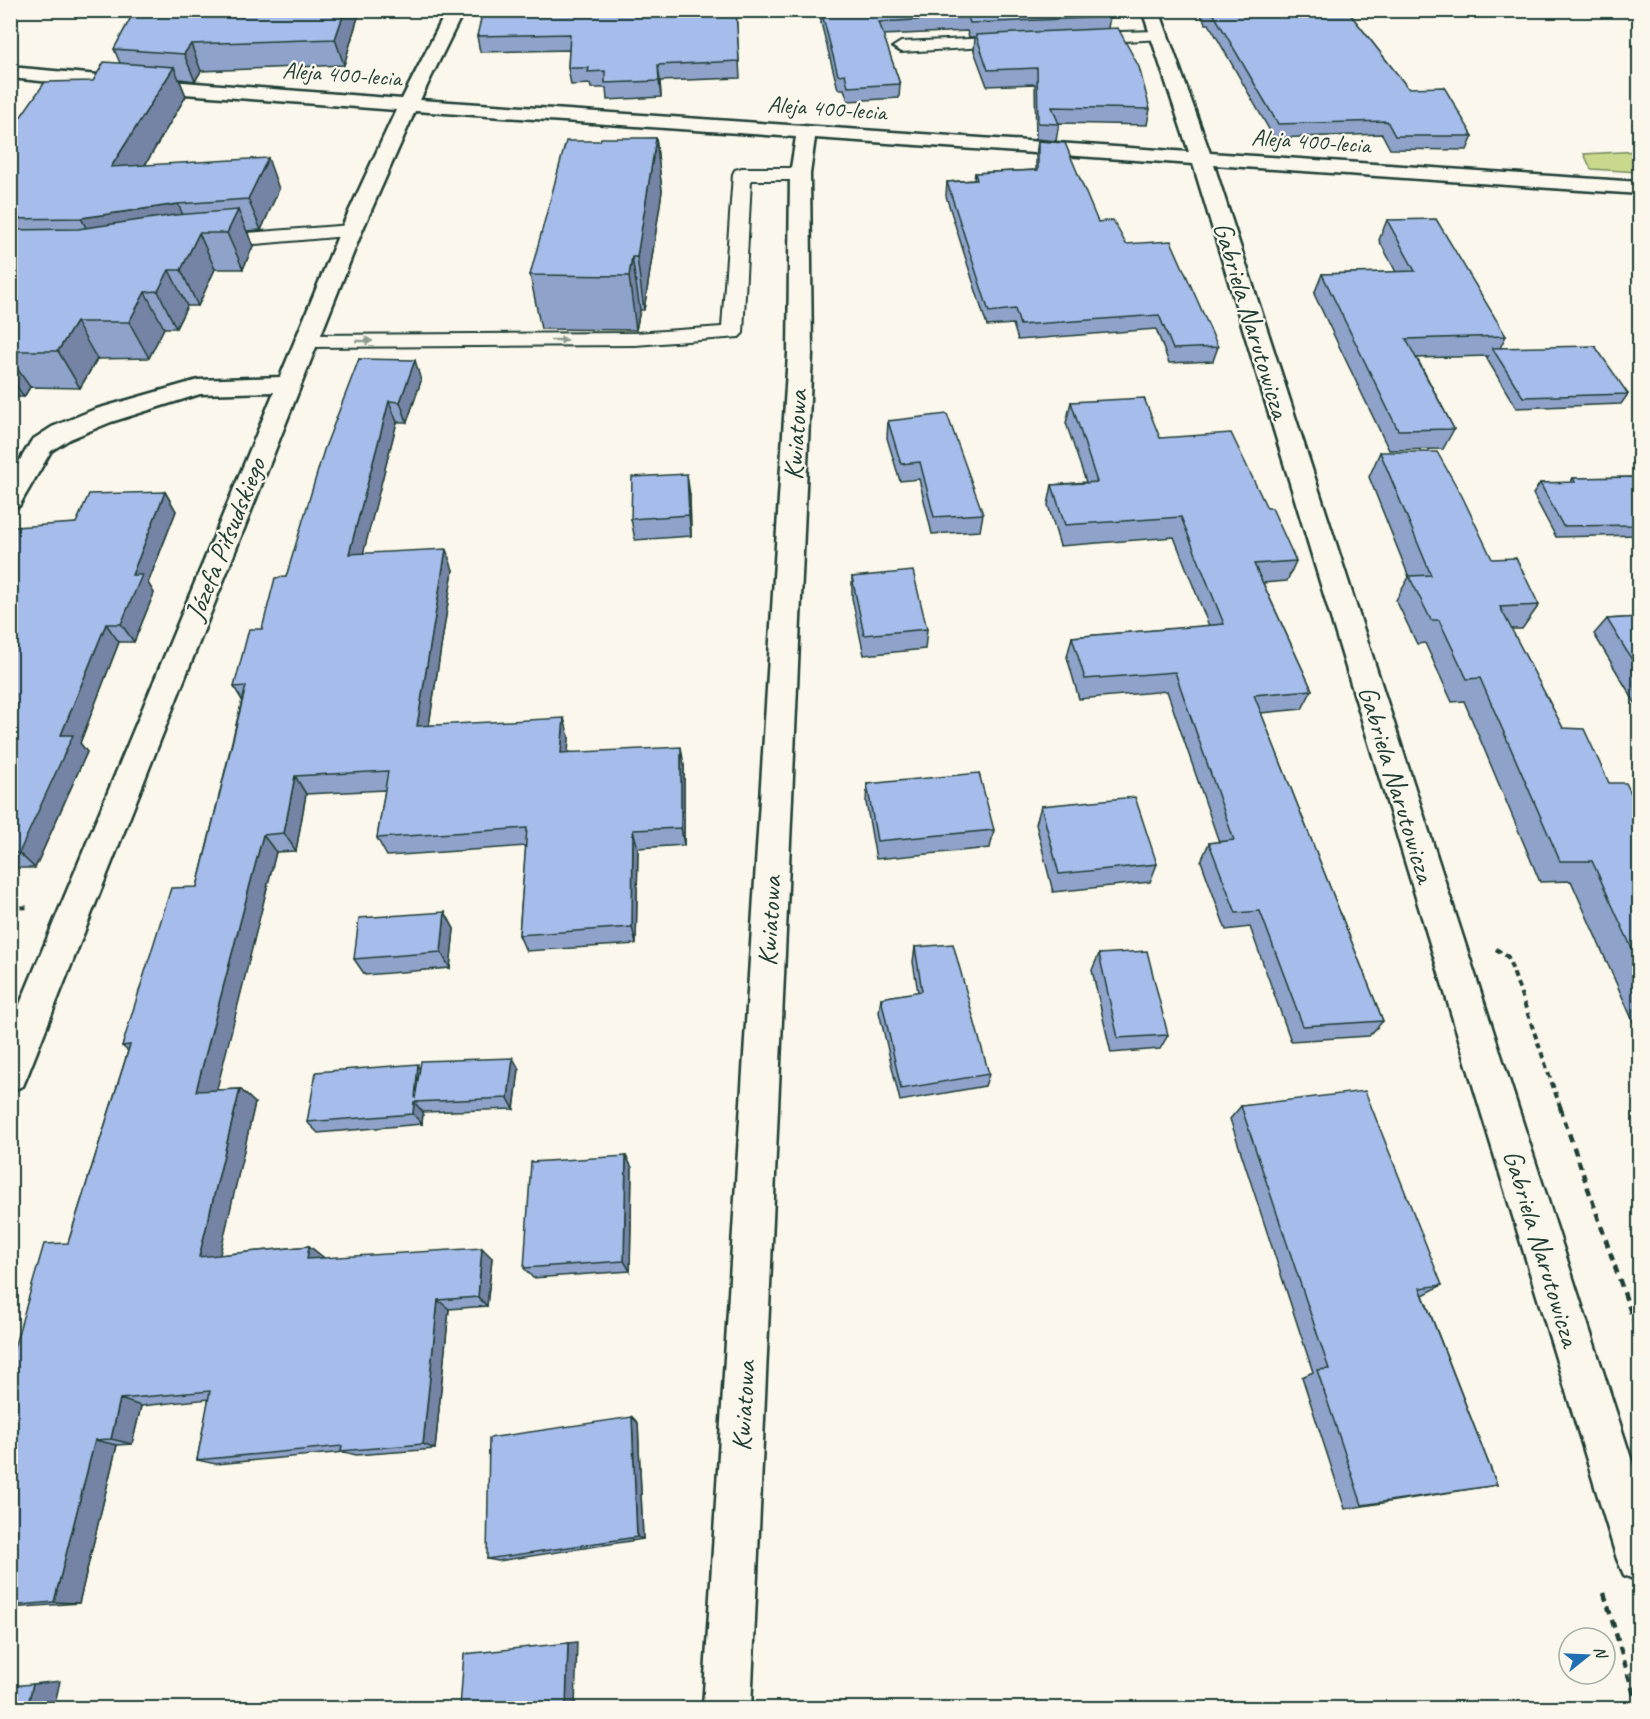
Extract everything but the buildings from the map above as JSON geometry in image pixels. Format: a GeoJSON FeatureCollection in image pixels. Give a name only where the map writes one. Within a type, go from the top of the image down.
{"type":"FeatureCollection","features":[{"type":"Feature","properties":{"kind":"street","name":"Józefa Piłsudskiego"},"geometry":{"type":"LineString","coordinates":[[10,1074],[351,231],[408,105],[456,10]]}},
{"type":"Feature","properties":{"kind":"street","name":"Gabriela Narutowicza"},"geometry":{"type":"LineString","coordinates":[[1154,23],[1202,159],[1640,1559]]}},
{"type":"Feature","properties":{"kind":"street","name":"Aleja 400-lecia"},"geometry":{"type":"LineString","coordinates":[[10,72],[132,84],[408,105],[1640,189]]}},
{"type":"Feature","properties":{"kind":"street","name":"Kwiatowa"},"geometry":{"type":"LineString","coordinates":[[727,1708],[800,354],[800,174],[806,133]]}},
{"type":"Feature","properties":{"kind":"street"},"geometry":{"type":"LineString","coordinates":[[10,500],[41,446],[47,440],[102,416],[198,387],[288,384]]}},
{"type":"Feature","properties":{"kind":"lane"},"geometry":{"type":"LineString","coordinates":[[1062,39],[1154,23]]}},
{"type":"Feature","properties":{"kind":"lane"},"geometry":{"type":"LineString","coordinates":[[901,47],[1028,41]]}},
{"type":"Feature","properties":{"kind":"lane"},"geometry":{"type":"LineString","coordinates":[[306,341],[635,339],[732,333],[742,174],[800,174]]}},
{"type":"Feature","properties":{"kind":"lane"},"geometry":{"type":"LineString","coordinates":[[192,243],[351,231]]}},
{"type":"Feature","properties":{"kind":"green space"},"geometry":{"type":"Polygon","coordinates":[[[1639,151],[1639,172],[1591,169],[1584,154],[1639,151]]]}}]}
